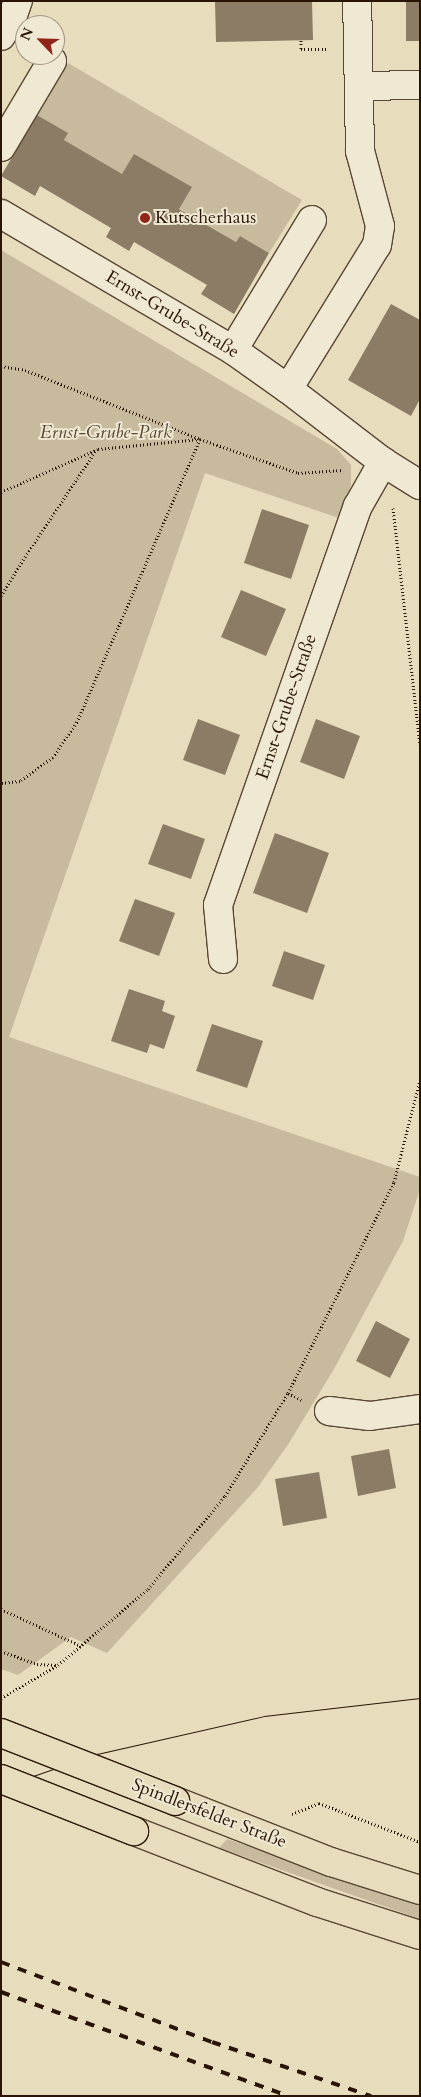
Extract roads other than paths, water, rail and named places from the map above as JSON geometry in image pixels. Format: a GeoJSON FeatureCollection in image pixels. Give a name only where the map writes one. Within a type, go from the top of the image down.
{"type":"FeatureCollection","features":[{"type":"Feature","properties":{"kind":"highway","name":"Spindlersfelder Straße"},"geometry":{"type":"LineString","coordinates":[[1,1733],[330,1862],[420,1890]]}},
{"type":"Feature","properties":{"kind":"highway"},"geometry":{"type":"LineString","coordinates":[[1,1779],[317,1902],[420,1935]]}},
{"type":"Feature","properties":{"kind":"street"},"geometry":{"type":"LineString","coordinates":[[1,36],[12,18],[18,1]]}},
{"type":"Feature","properties":{"kind":"street"},"geometry":{"type":"LineString","coordinates":[[288,389],[377,245],[380,226],[360,151],[357,1]]}},
{"type":"Feature","properties":{"kind":"street"},"geometry":{"type":"LineString","coordinates":[[1,147],[50,65]]}},
{"type":"Feature","properties":{"kind":"street"},"geometry":{"type":"LineString","coordinates":[[359,86],[420,85]]}},
{"type":"Feature","properties":{"kind":"street","name":"Ernst-Grube-Straße"},"geometry":{"type":"LineString","coordinates":[[1,214],[233,350],[400,473],[358,506],[218,905],[223,958]]}},
{"type":"Feature","properties":{"kind":"street"},"geometry":{"type":"LineString","coordinates":[[233,350],[312,220]]}},
{"type":"Feature","properties":{"kind":"street"},"geometry":{"type":"LineString","coordinates":[[329,1411],[370,1416],[420,1409]]}},
{"type":"Feature","properties":{"kind":"tram line"},"geometry":{"type":"LineString","coordinates":[[1,1787],[97,1754],[264,1716],[420,1698]]}},
{"type":"Feature","properties":{"kind":"railway"},"geometry":{"type":"LineString","coordinates":[[1,1962],[212,2042],[371,2096]]}},
{"type":"Feature","properties":{"kind":"railway"},"geometry":{"type":"LineString","coordinates":[[1,1992],[288,2096]]}},
{"type":"Feature","properties":{"kind":"place","name":"Kutscherhaus"},"geometry":{"type":"Point","coordinates":[145,218]}},
{"type":"Feature","properties":{"kind":"park label","name":"Ernst-Grube-Park"},"geometry":{"type":"Point","coordinates":[106,433]}}]}
